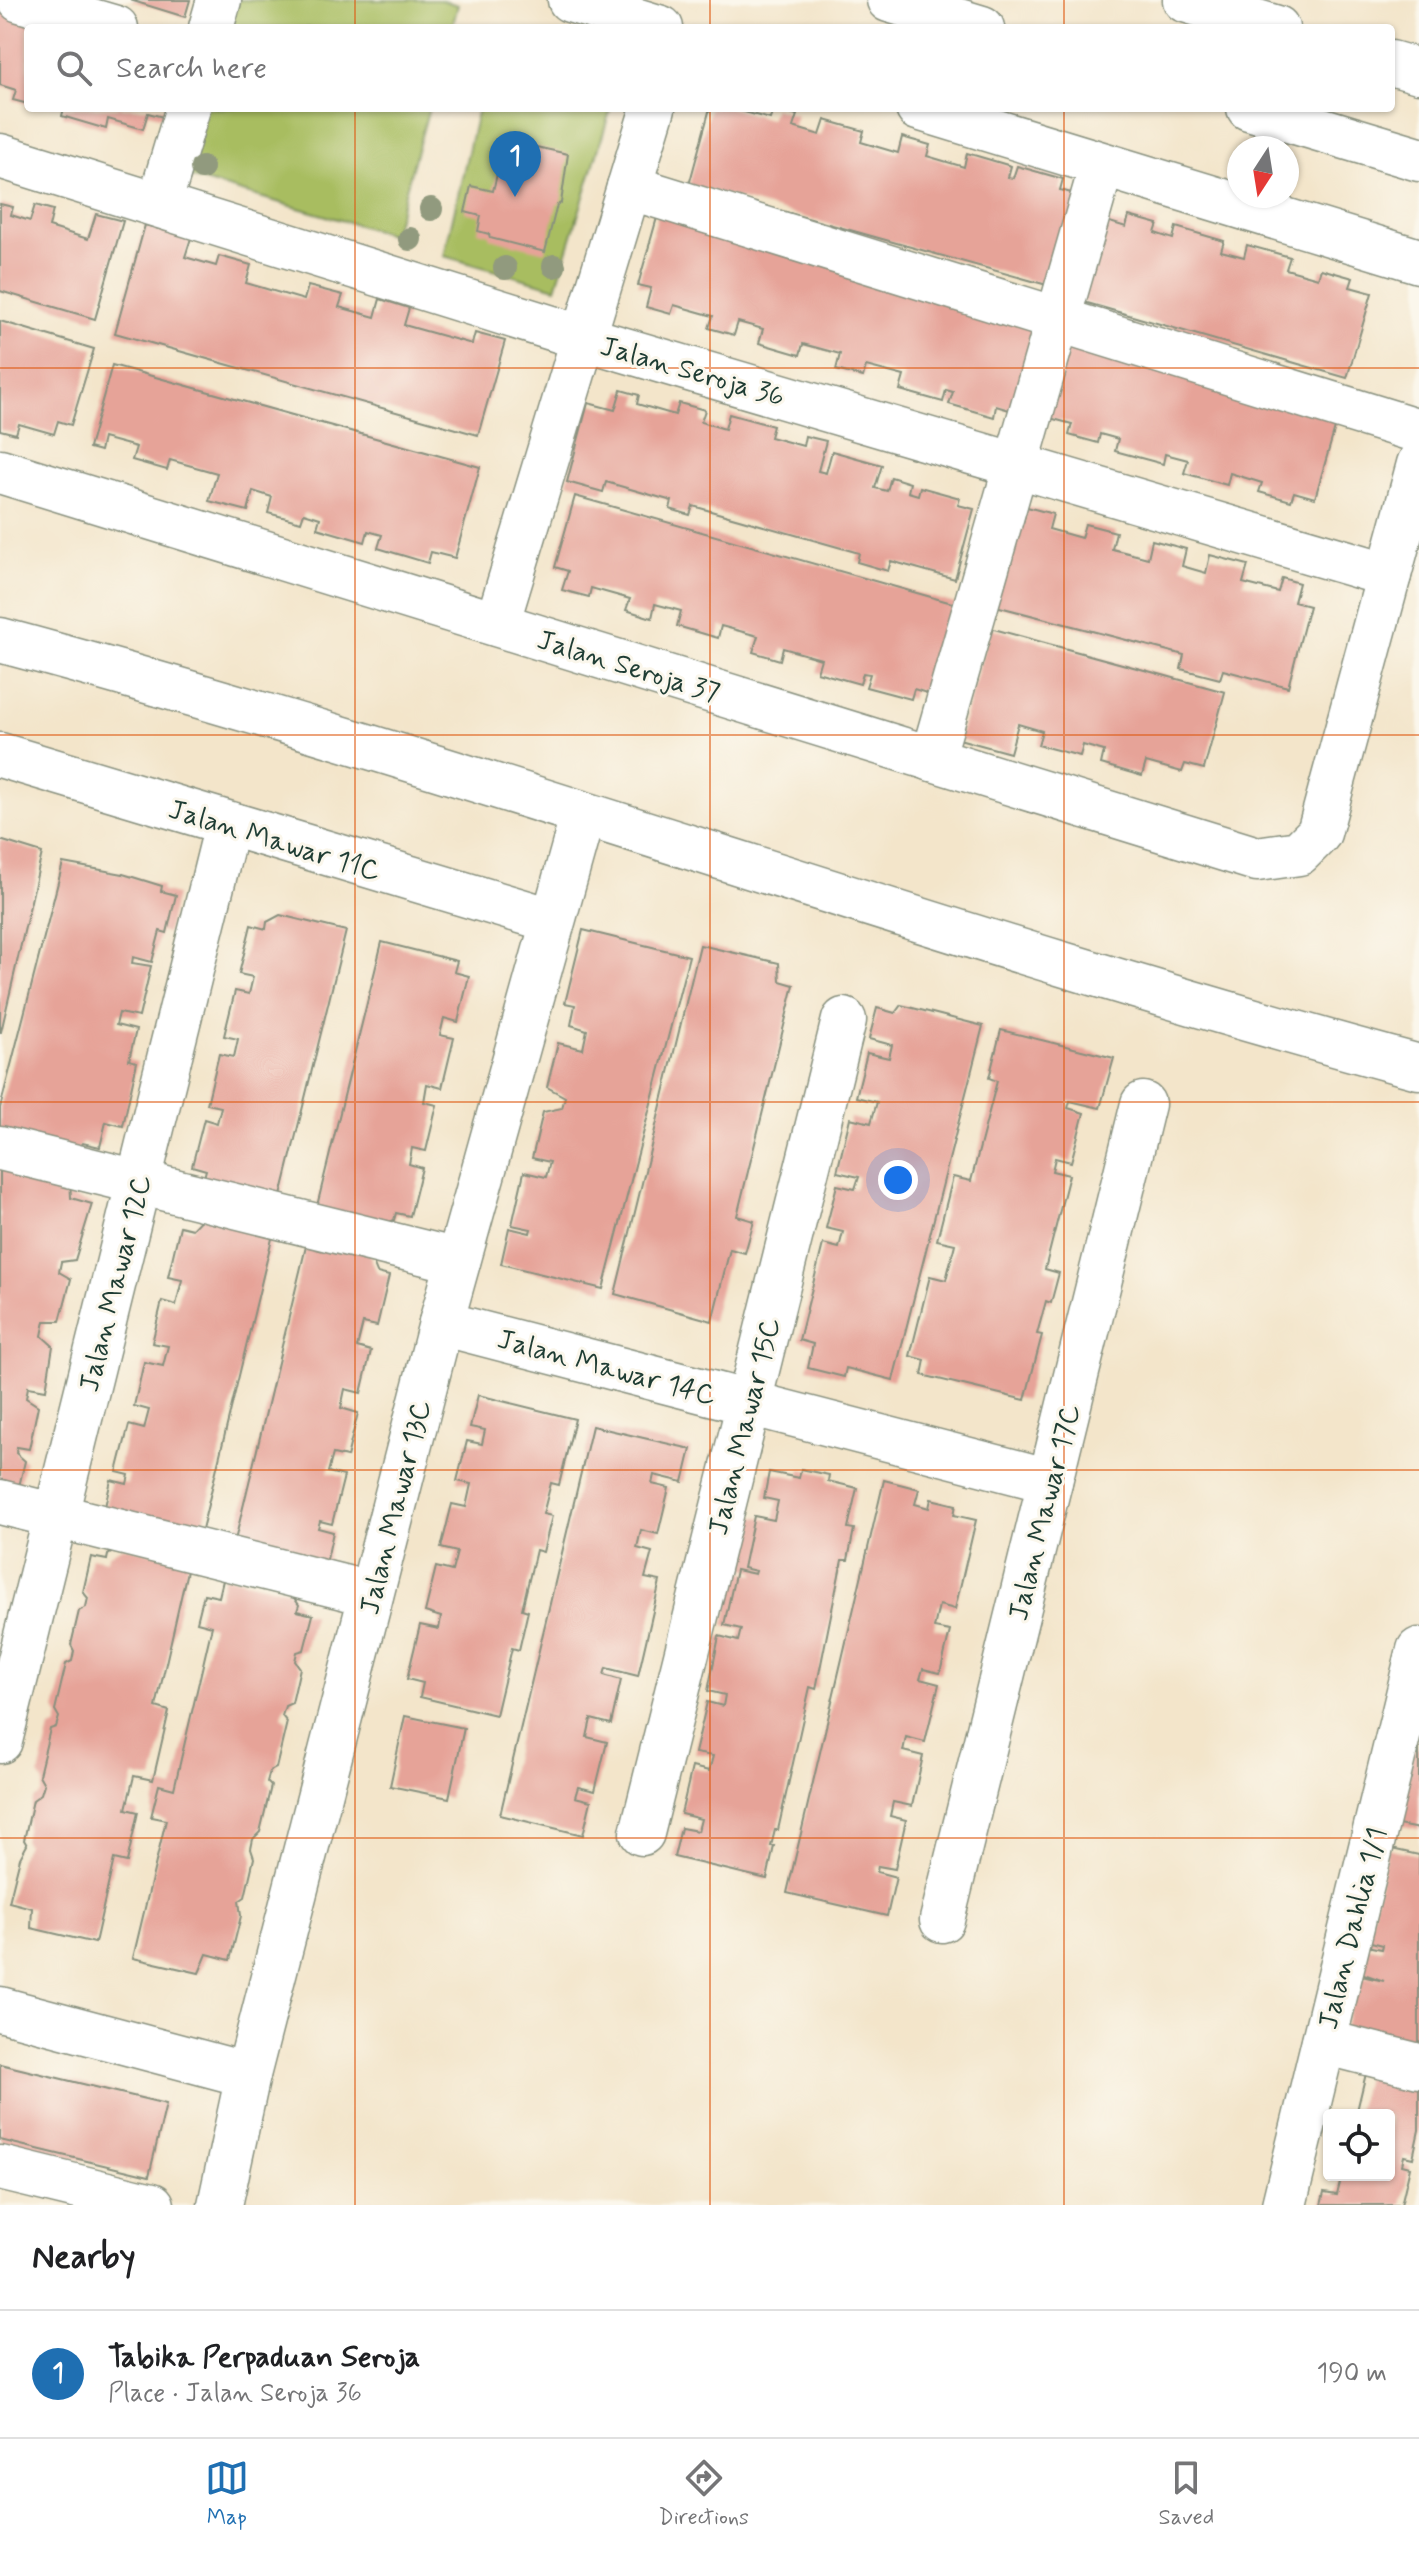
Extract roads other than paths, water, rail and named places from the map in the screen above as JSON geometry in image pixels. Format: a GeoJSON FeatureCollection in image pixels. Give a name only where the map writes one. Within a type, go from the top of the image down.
{"type":"FeatureCollection","features":[{"type":"Feature","properties":{"kind":"street"},"geometry":{"type":"LineString","coordinates":[[20,0],[102,24]]}},
{"type":"Feature","properties":{"kind":"street"},"geometry":{"type":"LineString","coordinates":[[212,24],[219,0]]}},
{"type":"Feature","properties":{"kind":"street"},"geometry":{"type":"LineString","coordinates":[[570,0],[648,24]]}},
{"type":"Feature","properties":{"kind":"street"},"geometry":{"type":"LineString","coordinates":[[889,0],[969,24]]}},
{"type":"Feature","properties":{"kind":"street"},"geometry":{"type":"LineString","coordinates":[[1185,0],[1264,24]]}},
{"type":"Feature","properties":{"kind":"street"},"geometry":{"type":"LineString","coordinates":[[1395,64],[1419,71]]}},
{"type":"Feature","properties":{"kind":"street"},"geometry":{"type":"LineString","coordinates":[[159,205],[187,112]]}},
{"type":"Feature","properties":{"kind":"street"},"geometry":{"type":"LineString","coordinates":[[497,624],[652,112]]}},
{"type":"Feature","properties":{"kind":"street"},"geometry":{"type":"LineString","coordinates":[[931,112],[1419,261]]}},
{"type":"Feature","properties":{"kind":"street"},"geometry":{"type":"LineString","coordinates":[[1262,112],[1419,159]]}},
{"type":"Feature","properties":{"kind":"street","name":"Jalan Seroja 36"},"geometry":{"type":"LineString","coordinates":[[0,156],[584,338],[1389,575]]}},
{"type":"Feature","properties":{"kind":"street"},"geometry":{"type":"LineString","coordinates":[[932,759],[1102,165]]}},
{"type":"Feature","properties":{"kind":"street"},"geometry":{"type":"LineString","coordinates":[[629,187],[1419,431]]}},
{"type":"Feature","properties":{"kind":"street"},"geometry":{"type":"LineString","coordinates":[[1389,575],[1419,464]]}},
{"type":"Feature","properties":{"kind":"street","name":"Jalan Seroja 37"},"geometry":{"type":"LineString","coordinates":[[0,471],[1257,859],[1299,853],[1319,833],[1389,575]]}},
{"type":"Feature","properties":{"kind":"street"},"geometry":{"type":"LineString","coordinates":[[0,640],[583,814],[1254,1023],[1419,1067]]}},
{"type":"Feature","properties":{"kind":"street","name":"Jalan Mawar 11C"},"geometry":{"type":"LineString","coordinates":[[0,755],[551,920]]}},
{"type":"Feature","properties":{"kind":"street","name":"Jalan Mawar 13C"},"geometry":{"type":"LineString","coordinates":[[220,2205],[248,2075],[441,1323],[583,814]]}},
{"type":"Feature","properties":{"kind":"street","name":"Jalan Mawar 12C"},"geometry":{"type":"LineString","coordinates":[[0,1741],[227,825]]}},
{"type":"Feature","properties":{"kind":"street","name":"Jalan Mawar 15C"},"geometry":{"type":"LineString","coordinates":[[642,1833],[844,1020]]}},
{"type":"Feature","properties":{"kind":"street"},"geometry":{"type":"LineString","coordinates":[[1254,1023],[1419,1041]]}},
{"type":"Feature","properties":{"kind":"street","name":"Jalan Mawar 17C"},"geometry":{"type":"LineString","coordinates":[[942,1920],[1143,1104]]}},
{"type":"Feature","properties":{"kind":"street"},"geometry":{"type":"LineString","coordinates":[[0,1148],[458,1261]]}},
{"type":"Feature","properties":{"kind":"street","name":"Jalan Mawar 14C"},"geometry":{"type":"LineString","coordinates":[[441,1323],[1050,1481]]}},
{"type":"Feature","properties":{"kind":"street"},"geometry":{"type":"LineString","coordinates":[[0,1502],[371,1594]]}},
{"type":"Feature","properties":{"kind":"street","name":"Jalan Dahlia 1/1"},"geometry":{"type":"LineString","coordinates":[[1284,2205],[1419,1650]]}},
{"type":"Feature","properties":{"kind":"street"},"geometry":{"type":"LineString","coordinates":[[0,2009],[248,2075]]}},
{"type":"Feature","properties":{"kind":"street"},"geometry":{"type":"LineString","coordinates":[[1324,2042],[1419,2066]]}},
{"type":"Feature","properties":{"kind":"street"},"geometry":{"type":"LineString","coordinates":[[0,2168],[152,2205]]}},
{"type":"Feature","properties":{"kind":"place","name":"Tabika Perpaduan Seroja"},"geometry":{"type":"Point","coordinates":[515,197]}}]}
